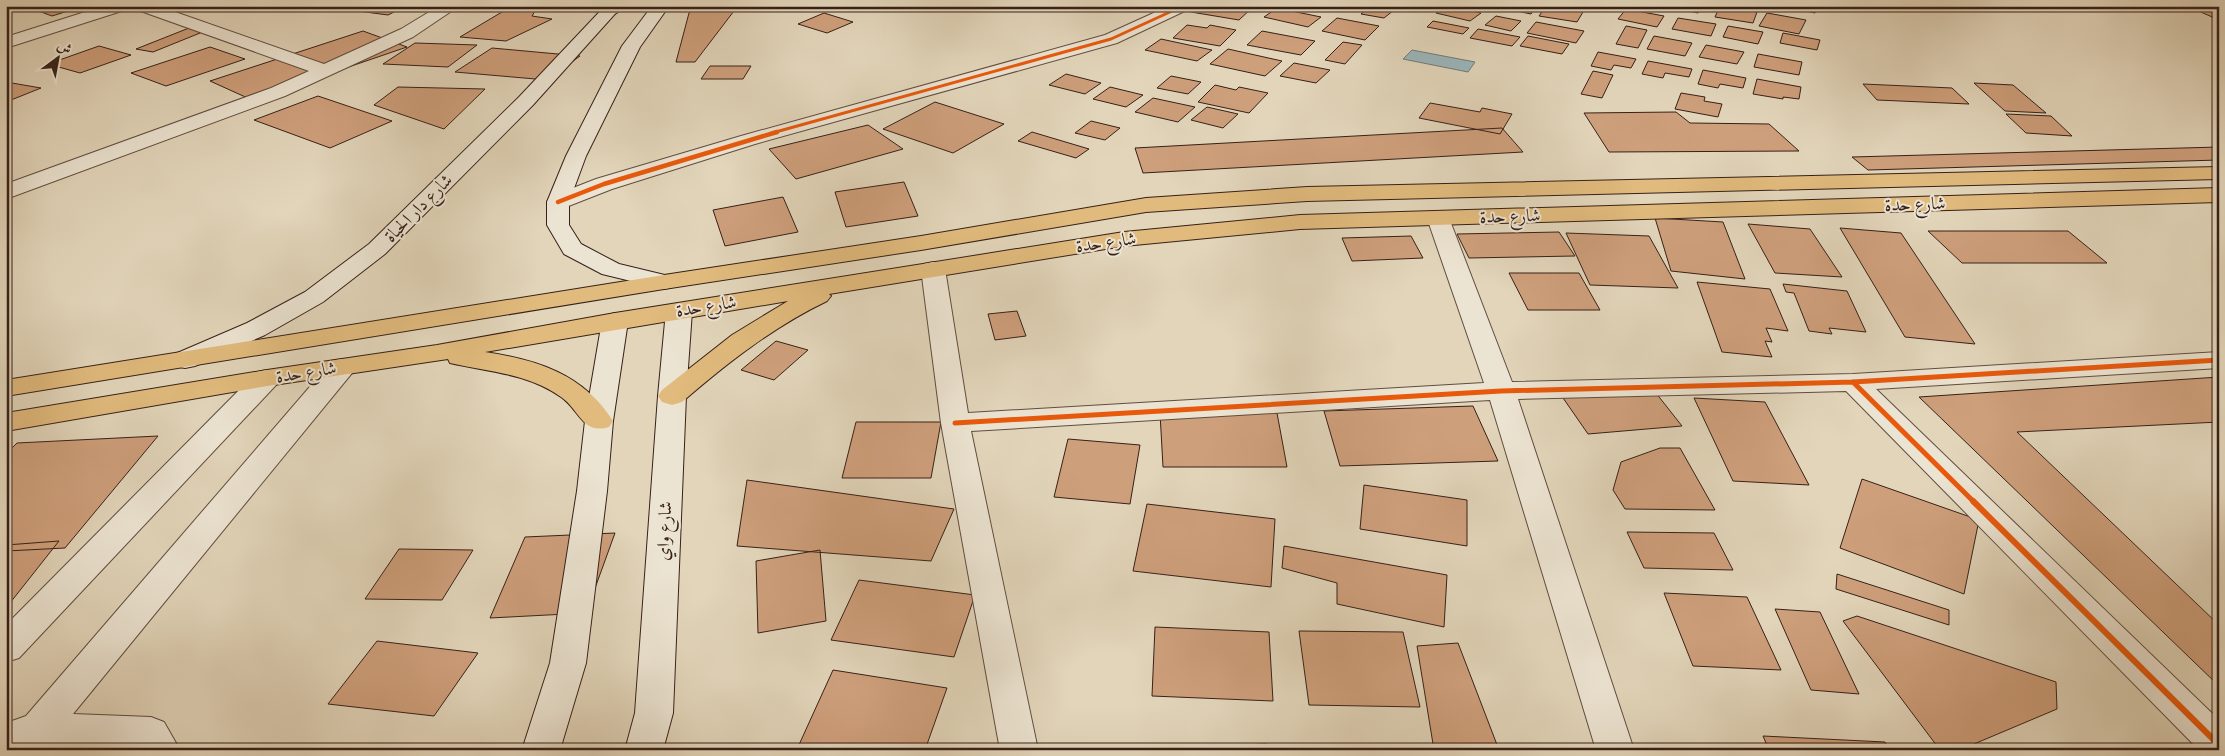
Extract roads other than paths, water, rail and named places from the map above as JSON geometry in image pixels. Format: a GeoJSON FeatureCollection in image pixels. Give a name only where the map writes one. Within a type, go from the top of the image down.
{"type":"FeatureCollection","features":[{"type":"Feature","properties":{"kind":"main road","name":"شارع حدة"},"geometry":{"type":"LineString","coordinates":[[6,422],[267,378],[436,353],[852,282],[927,256],[1146,205],[1307,194],[2219,173]]}},
{"type":"Feature","properties":{"kind":"main road","name":"شارع حدة"},"geometry":{"type":"LineString","coordinates":[[6,388],[664,282],[1300,222],[2219,196]]}},
{"type":"Feature","properties":{"kind":"main road"},"geometry":{"type":"LineString","coordinates":[[672,396],[711,362],[756,329],[800,304],[852,282]]}},
{"type":"Feature","properties":{"kind":"main road"},"geometry":{"type":"LineString","coordinates":[[436,353],[527,369],[574,393],[599,421]]}},
{"type":"Feature","properties":{"kind":"street"},"geometry":{"type":"LineString","coordinates":[[6,43],[122,6]]}},
{"type":"Feature","properties":{"kind":"street"},"geometry":{"type":"LineString","coordinates":[[141,6],[323,70]]}},
{"type":"Feature","properties":{"kind":"street"},"geometry":{"type":"LineString","coordinates":[[6,192],[278,92],[407,33],[451,6]]}},
{"type":"Feature","properties":{"kind":"street"},"geometry":{"type":"LineString","coordinates":[[661,6],[631,46],[576,156],[558,202],[558,225],[572,249],[611,269],[664,282]]}},
{"type":"Feature","properties":{"kind":"street"},"geometry":{"type":"LineString","coordinates":[[558,202],[604,184],[748,140],[1111,38],[1183,6]]}},
{"type":"Feature","properties":{"kind":"street","name":"شارع دار الحياة"},"geometry":{"type":"LineString","coordinates":[[185,360],[256,329],[314,297],[377,249],[526,100],[605,7]]}},
{"type":"Feature","properties":{"kind":"street"},"geometry":{"type":"LineString","coordinates":[[1438,218],[1501,391],[1615,750]]}},
{"type":"Feature","properties":{"kind":"street"},"geometry":{"type":"LineString","coordinates":[[927,256],[955,423],[1019,750]]}},
{"type":"Feature","properties":{"kind":"street","name":"شارع واي"},"geometry":{"type":"LineString","coordinates":[[644,750],[654,712],[678,311]]}},
{"type":"Feature","properties":{"kind":"street"},"geometry":{"type":"LineString","coordinates":[[541,750],[568,663],[592,491],[599,421],[615,321]]}},
{"type":"Feature","properties":{"kind":"street"},"geometry":{"type":"LineString","coordinates":[[955,423],[1501,391],[1853,382],[2219,360]]}},
{"type":"Feature","properties":{"kind":"street"},"geometry":{"type":"LineString","coordinates":[[22,738],[342,366]]}},
{"type":"Feature","properties":{"kind":"street"},"geometry":{"type":"LineString","coordinates":[[6,648],[267,378]]}},
{"type":"Feature","properties":{"kind":"street"},"geometry":{"type":"LineString","coordinates":[[1853,382],[2219,745]]}},
{"type":"Feature","properties":{"kind":"street"},"geometry":{"type":"LineString","coordinates":[[22,738],[152,733],[162,750]]}},
{"type":"Feature","properties":{"kind":"water"},"geometry":{"type":"Polygon","coordinates":[[[1412,50],[1475,62],[1468,72],[1403,59],[1412,50]]]}}]}
